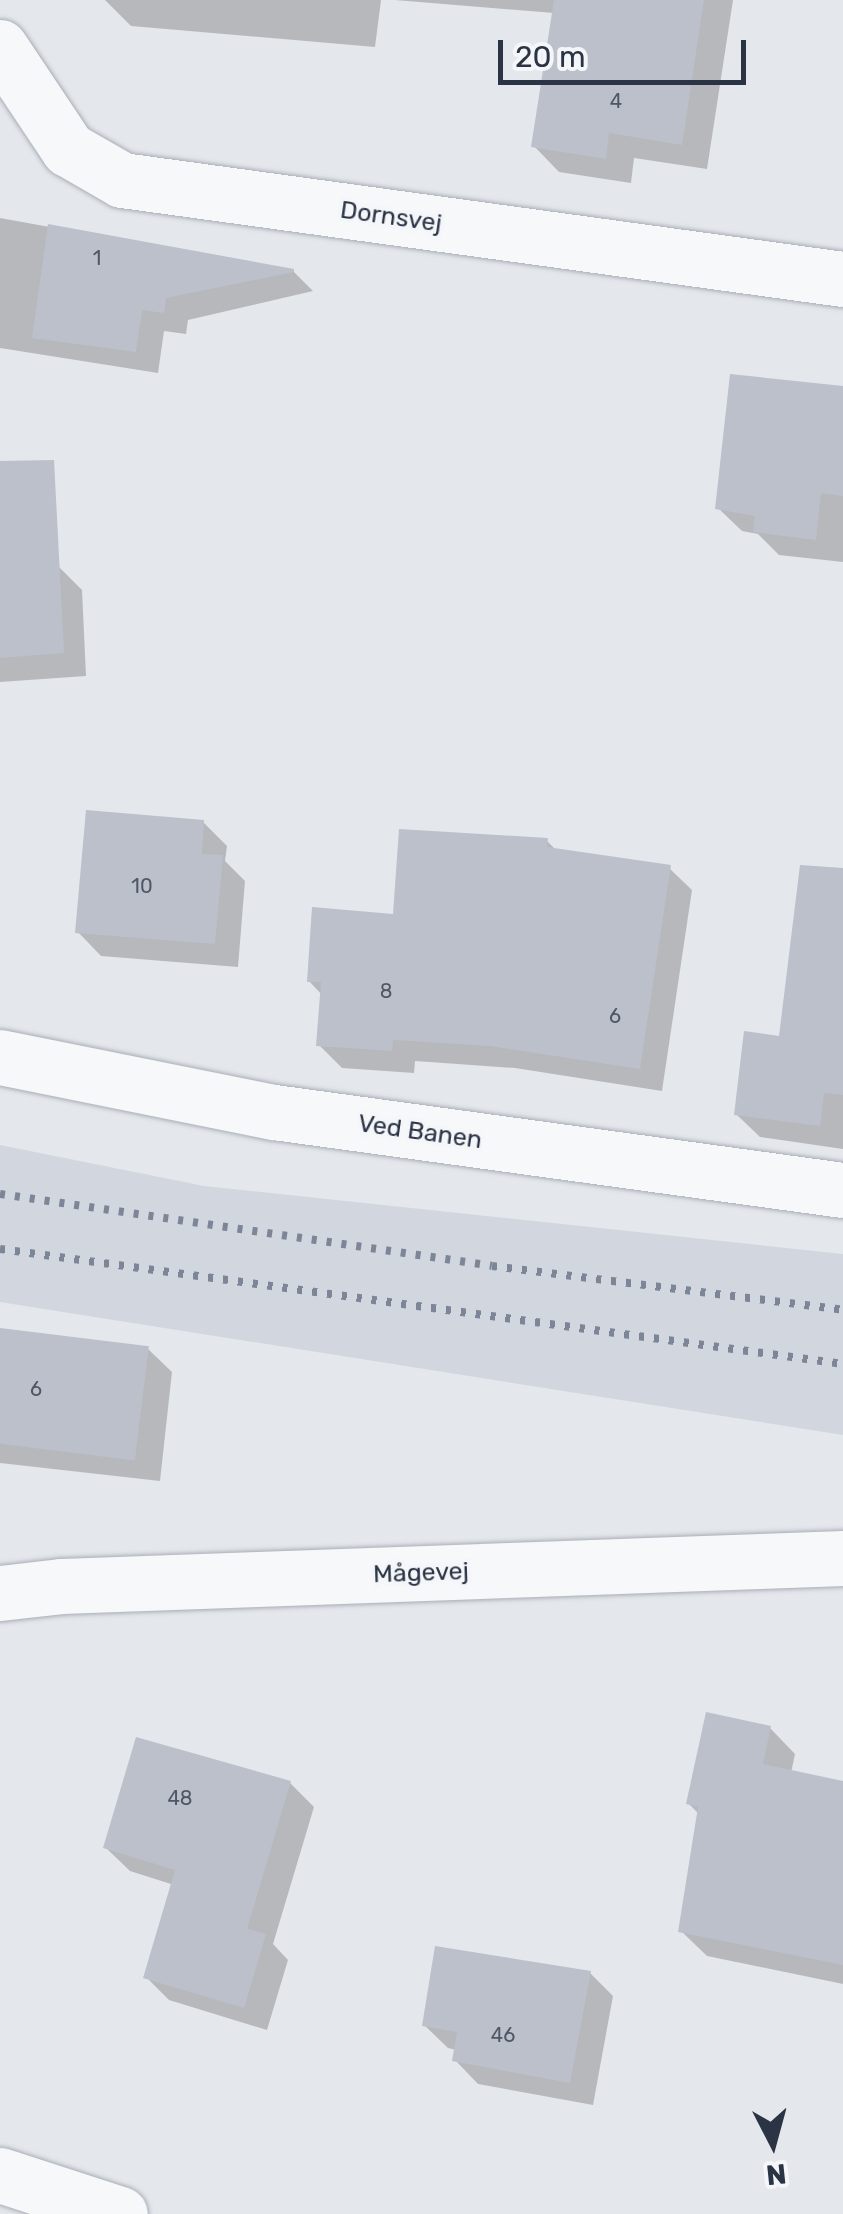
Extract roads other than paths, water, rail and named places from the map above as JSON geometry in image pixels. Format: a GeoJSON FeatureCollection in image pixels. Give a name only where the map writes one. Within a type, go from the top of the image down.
{"type":"FeatureCollection","features":[{"type":"Feature","properties":{"kind":"street","name":"Dornsvej"},"geometry":{"type":"LineString","coordinates":[[0,48],[68,149],[122,180],[843,279]]}},
{"type":"Feature","properties":{"kind":"street","name":"Ved Banen"},"geometry":{"type":"LineString","coordinates":[[0,1057],[274,1112],[843,1190]]}},
{"type":"Feature","properties":{"kind":"street","name":"Mågevej"},"geometry":{"type":"LineString","coordinates":[[0,1593],[61,1586],[843,1558]]}},
{"type":"Feature","properties":{"kind":"street"},"geometry":{"type":"LineString","coordinates":[[0,2175],[120,2214]]}},
{"type":"Feature","properties":{"kind":"railway"},"geometry":{"type":"LineString","coordinates":[[0,1194],[492,1266],[843,1310]]}},
{"type":"Feature","properties":{"kind":"railway"},"geometry":{"type":"LineString","coordinates":[[0,1249],[843,1364]]}}]}
